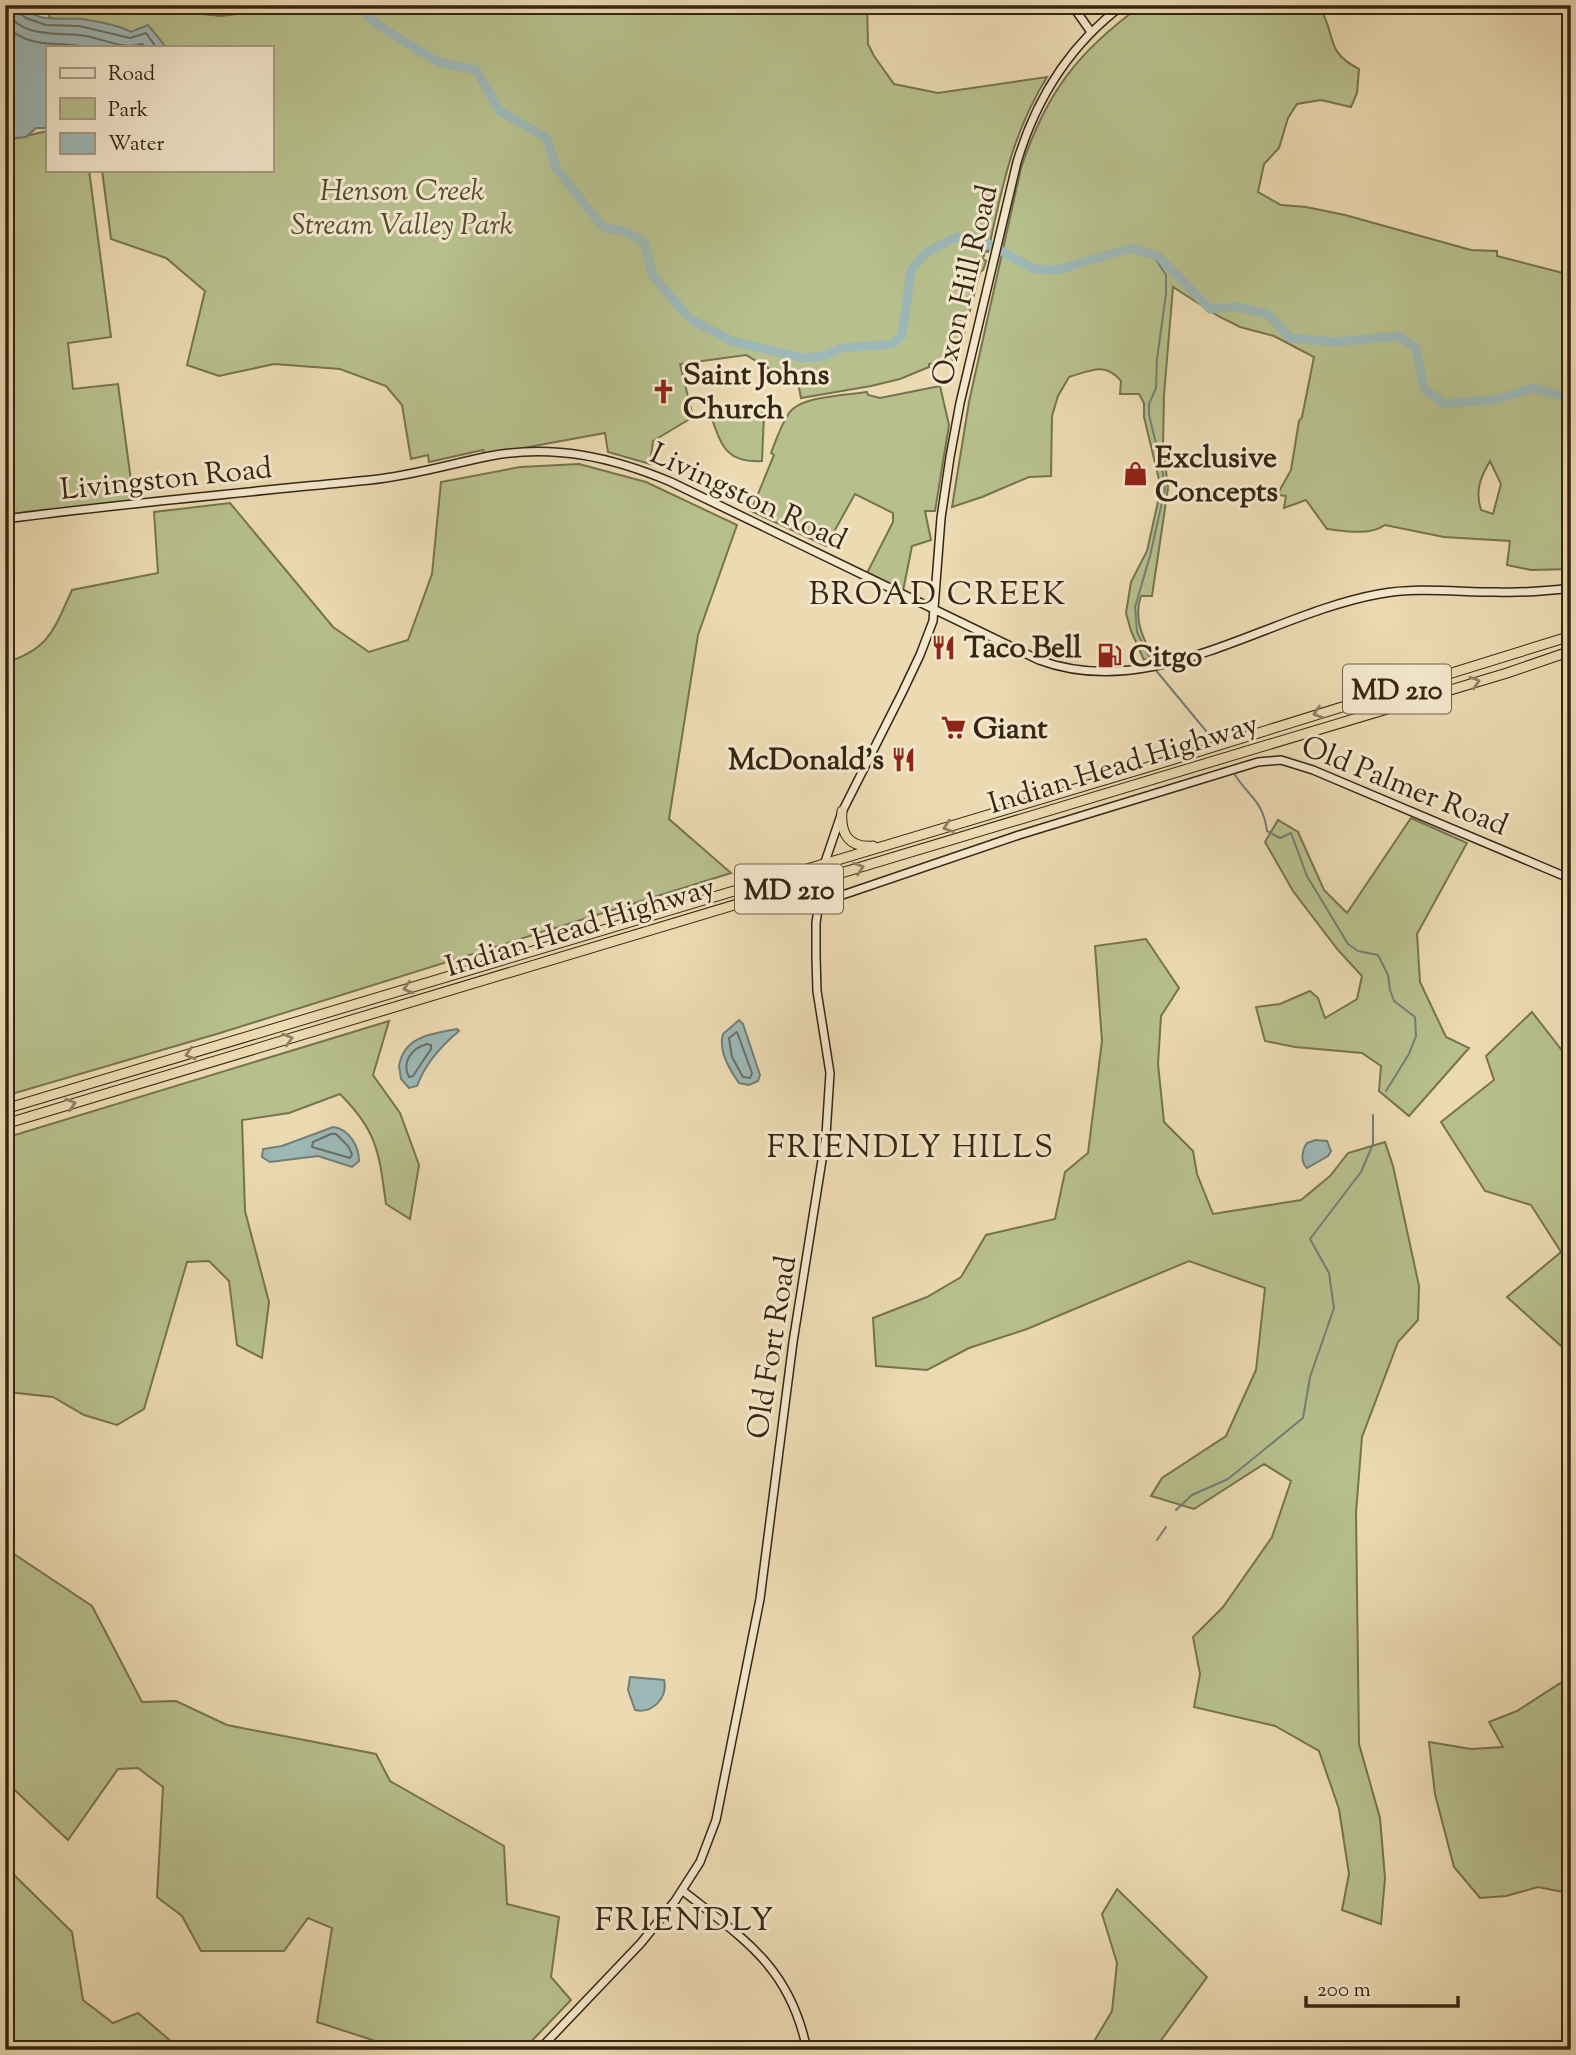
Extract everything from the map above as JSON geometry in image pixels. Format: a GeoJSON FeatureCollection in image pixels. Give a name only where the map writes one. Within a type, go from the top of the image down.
{"type":"FeatureCollection","features":[{"type":"Feature","properties":{"kind":"highway","name":"Indian Head Highway"},"geometry":{"type":"LineString","coordinates":[[5,1109],[1155,765],[1571,636]]}},
{"type":"Feature","properties":{"kind":"highway","name":"Indian Head Highway"},"geometry":{"type":"LineString","coordinates":[[5,1124],[1507,673],[1571,651]]}},
{"type":"Feature","properties":{"kind":"highway"},"geometry":{"type":"LineString","coordinates":[[842,811],[845,835],[855,844],[870,846],[895,842]]}},
{"type":"Feature","properties":{"kind":"main road"},"geometry":{"type":"LineString","coordinates":[[1072,5],[1091,32]]}},
{"type":"Feature","properties":{"kind":"main road","name":"Oxon Hill Road"},"geometry":{"type":"LineString","coordinates":[[934,610],[940,532],[960,403],[1017,162],[1032,116],[1056,75],[1091,32],[1123,5]]}},
{"type":"Feature","properties":{"kind":"main road","name":"Livingston Road"},"geometry":{"type":"LineString","coordinates":[[5,519],[386,479],[503,454],[545,451],[573,453],[621,463],[671,482],[1050,664],[1099,673],[1159,666],[1354,600],[1380,594],[1410,591],[1532,592],[1571,587]]}},
{"type":"Feature","properties":{"kind":"main road","name":"Old Fort Road"},"geometry":{"type":"LineString","coordinates":[[539,2050],[641,1942],[683,1891],[706,1849],[716,1821],[760,1599],[793,1342],[826,1135],[831,1073],[817,982],[816,923],[825,862],[842,811],[928,636],[934,610]]}},
{"type":"Feature","properties":{"kind":"main road","name":"Old Palmer Road"},"geometry":{"type":"LineString","coordinates":[[819,903],[1019,835],[1152,796],[1235,768],[1273,759],[1292,762],[1313,770],[1571,879]]}},
{"type":"Feature","properties":{"kind":"main road"},"geometry":{"type":"LineString","coordinates":[[683,1891],[743,1938],[773,1969],[795,2008],[807,2050]]}},
{"type":"Feature","properties":{"kind":"green space","name":"Henson Creek Stream Valley Park"},"geometry":{"type":"Polygon","coordinates":[[[274,5],[867,5],[868,44],[894,84],[938,93],[1047,77],[1025,119],[1010,162],[988,252],[985,251],[983,259],[986,261],[980,272],[957,360],[929,364],[929,367],[900,379],[801,398],[798,383],[793,383],[746,355],[680,364],[693,417],[653,441],[650,464],[608,452],[605,433],[485,455],[483,450],[429,462],[428,455],[411,459],[402,405],[386,386],[340,369],[274,364],[219,376],[187,365],[205,291],[166,258],[111,239],[102,172],[273,172],[273,46],[160,46],[134,34],[53,21],[49,10],[79,12],[135,7],[221,16],[275,9],[274,5]]]}},
{"type":"Feature","properties":{"kind":"green space"},"geometry":{"type":"Polygon","coordinates":[[[1142,5],[1318,5],[1335,48],[1347,62],[1359,69],[1357,93],[1351,107],[1321,100],[1297,104],[1288,118],[1279,148],[1264,164],[1258,192],[1281,205],[1345,215],[1471,250],[1497,251],[1497,256],[1571,275],[1571,569],[1531,570],[1507,565],[1510,541],[1444,537],[1385,525],[1364,532],[1327,529],[1306,500],[1284,508],[1286,496],[1277,495],[1291,470],[1314,357],[1274,336],[1240,327],[1173,287],[1164,395],[1163,445],[1168,488],[1152,596],[1141,596],[1138,612],[1143,635],[1153,658],[1144,660],[1126,613],[1131,582],[1147,551],[1161,488],[1144,417],[1144,403],[1139,394],[1120,394],[1121,381],[1115,375],[1097,369],[1069,377],[1058,396],[1052,416],[1051,476],[1029,477],[952,507],[969,402],[1021,168],[1041,117],[1053,96],[1082,57],[1119,22],[1142,5]],[[1490,461],[1480,485],[1478,497],[1481,510],[1493,514],[1501,484],[1490,461]]]}},
{"type":"Feature","properties":{"kind":"green space"},"geometry":{"type":"Polygon","coordinates":[[[46,131],[46,172],[89,172],[111,337],[68,343],[73,389],[118,384],[134,503],[5,518],[5,141],[46,131]]]}},
{"type":"Feature","properties":{"kind":"green space"},"geometry":{"type":"Polygon","coordinates":[[[940,386],[949,425],[935,511],[925,511],[931,540],[912,546],[903,591],[867,573],[893,522],[893,513],[855,494],[826,546],[751,511],[774,455],[771,453],[779,433],[795,407],[837,395],[867,392],[868,395],[880,398],[940,386]]]}},
{"type":"Feature","properties":{"kind":"green space"},"geometry":{"type":"Polygon","coordinates":[[[762,413],[762,461],[741,459],[728,452],[712,419],[762,413]]]}},
{"type":"Feature","properties":{"kind":"green space"},"geometry":{"type":"Polygon","coordinates":[[[579,464],[646,482],[737,525],[698,635],[669,819],[731,873],[220,1033],[5,1096],[5,663],[32,651],[49,636],[72,590],[158,573],[154,512],[230,503],[333,627],[369,652],[408,640],[432,574],[441,482],[520,467],[579,464]]]}},
{"type":"Feature","properties":{"kind":"green space"},"geometry":{"type":"Polygon","coordinates":[[[1411,818],[1467,843],[1417,934],[1420,982],[1446,1037],[1469,1048],[1409,1116],[1379,1091],[1381,1066],[1362,1053],[1295,1047],[1265,1041],[1256,1007],[1280,1004],[1310,991],[1318,998],[1325,1018],[1357,999],[1362,976],[1338,950],[1293,891],[1265,842],[1278,820],[1298,832],[1324,890],[1347,913],[1411,818]]]}},
{"type":"Feature","properties":{"kind":"green space"},"geometry":{"type":"Polygon","coordinates":[[[1146,939],[1179,988],[1161,1016],[1158,1064],[1164,1122],[1193,1151],[1197,1174],[1213,1214],[1301,1200],[1330,1176],[1348,1153],[1385,1142],[1393,1166],[1419,1286],[1418,1320],[1398,1342],[1362,1437],[1356,1513],[1359,1744],[1380,1818],[1385,1878],[1381,1924],[1342,1910],[1349,1874],[1339,1809],[1319,1751],[1275,1726],[1194,1707],[1200,1674],[1193,1637],[1223,1607],[1272,1537],[1291,1481],[1264,1464],[1194,1509],[1151,1496],[1162,1478],[1226,1436],[1256,1370],[1265,1288],[1189,1261],[1027,1329],[969,1348],[927,1370],[876,1366],[873,1318],[927,1297],[961,1277],[986,1235],[1055,1219],[1065,1172],[1088,1153],[1102,1041],[1095,946],[1146,939]]]}},
{"type":"Feature","properties":{"kind":"green space"},"geometry":{"type":"Polygon","coordinates":[[[1532,1012],[1571,1062],[1571,1355],[1507,1297],[1561,1252],[1531,1205],[1485,1191],[1441,1122],[1494,1080],[1486,1056],[1532,1012]]]}},
{"type":"Feature","properties":{"kind":"green space"},"geometry":{"type":"Polygon","coordinates":[[[389,1021],[373,1075],[400,1113],[419,1165],[410,1219],[386,1204],[375,1144],[362,1120],[340,1094],[289,1113],[242,1120],[245,1211],[269,1302],[262,1358],[237,1345],[229,1281],[209,1261],[187,1262],[144,1409],[117,1425],[84,1415],[53,1397],[8,1392],[5,1384],[5,1138],[389,1021]]]}},
{"type":"Feature","properties":{"kind":"green space"},"geometry":{"type":"Polygon","coordinates":[[[5,1548],[92,1606],[142,1702],[176,1701],[227,1725],[376,1754],[390,1781],[504,1846],[507,1904],[559,1917],[551,1977],[571,2000],[523,2050],[403,2050],[317,2022],[332,1928],[308,1918],[284,1951],[201,1951],[182,1916],[157,1897],[163,1787],[138,1768],[118,1769],[68,1840],[5,1781],[5,1548]]]}},
{"type":"Feature","properties":{"kind":"green space"},"geometry":{"type":"Polygon","coordinates":[[[1571,1680],[1571,1897],[1568,1893],[1538,1887],[1506,1896],[1480,1898],[1454,1867],[1435,1794],[1429,1742],[1471,1749],[1503,1747],[1489,1722],[1517,1711],[1559,1684],[1571,1680]]]}},
{"type":"Feature","properties":{"kind":"green space"},"geometry":{"type":"Polygon","coordinates":[[[5,1866],[72,1932],[83,2000],[113,2023],[138,2013],[181,2050],[5,2050],[5,1866]]]}},
{"type":"Feature","properties":{"kind":"green space"},"geometry":{"type":"Polygon","coordinates":[[[1117,1889],[1207,1977],[1154,2050],[1089,2050],[1112,2011],[1117,1963],[1102,1914],[1117,1889]]]}},
{"type":"Feature","properties":{"kind":"water"},"geometry":{"type":"Polygon","coordinates":[[[5,5],[23,5],[28,11],[42,17],[93,21],[131,32],[148,25],[165,46],[46,46],[46,128],[36,128],[26,137],[5,139],[5,5]]]}},
{"type":"Feature","properties":{"kind":"water"},"geometry":{"type":"Polygon","coordinates":[[[739,1020],[743,1024],[760,1075],[758,1081],[749,1085],[739,1083],[723,1054],[723,1034],[739,1020]]]}},
{"type":"Feature","properties":{"kind":"water"},"geometry":{"type":"Polygon","coordinates":[[[457,1029],[459,1031],[429,1063],[417,1086],[409,1088],[401,1079],[399,1066],[407,1048],[420,1038],[457,1029]]]}},
{"type":"Feature","properties":{"kind":"water"},"geometry":{"type":"Polygon","coordinates":[[[333,1127],[344,1131],[355,1144],[359,1161],[352,1167],[318,1156],[270,1162],[262,1157],[263,1149],[282,1146],[333,1127]]]}},
{"type":"Feature","properties":{"kind":"water"},"geometry":{"type":"Polygon","coordinates":[[[1315,1140],[1327,1141],[1331,1151],[1328,1156],[1307,1168],[1302,1156],[1304,1149],[1307,1143],[1315,1140]]]}},
{"type":"Feature","properties":{"kind":"water"},"geometry":{"type":"Polygon","coordinates":[[[630,1677],[664,1680],[664,1692],[658,1703],[642,1711],[635,1710],[628,1690],[630,1677]]]}},
{"type":"Feature","properties":{"kind":"waterway","name":"BROAD CREEK"},"geometry":{"type":"LineString","coordinates":[[118,5],[202,9],[256,5]]}},
{"type":"Feature","properties":{"kind":"waterway","name":"BROAD CREEK"},"geometry":{"type":"LineString","coordinates":[[257,5],[359,8],[381,27],[438,62],[476,70],[500,111],[547,138],[556,168],[603,227],[627,232],[644,242],[653,276],[690,319],[732,341],[803,358],[824,356],[841,348],[892,344],[902,336],[911,270],[924,254],[954,238],[977,238],[1034,269],[1057,270],[1131,248],[1158,256],[1210,309],[1237,307],[1268,314],[1290,338],[1334,342],[1398,336],[1416,348],[1424,389],[1445,404],[1498,399],[1533,388],[1571,398]]}},
{"type":"Feature","properties":{"kind":"waterway"},"geometry":{"type":"LineString","coordinates":[[1152,663],[1137,632],[1135,607],[1165,489],[1149,415],[1149,404],[1156,388],[1166,294],[1166,275],[1153,255]]}},
{"type":"Feature","properties":{"kind":"waterway"},"geometry":{"type":"LineString","coordinates":[[1154,668],[1211,737]]}},
{"type":"Feature","properties":{"kind":"waterway"},"geometry":{"type":"LineString","coordinates":[[1235,775],[1259,806],[1267,831],[1280,838],[1291,833],[1307,876],[1348,944],[1358,951],[1378,955],[1388,975],[1394,1001],[1415,1017],[1416,1036],[1409,1054],[1386,1091]]}},
{"type":"Feature","properties":{"kind":"waterway"},"geometry":{"type":"LineString","coordinates":[[1176,1510],[1192,1495],[1228,1479],[1303,1418],[1310,1377],[1334,1308],[1329,1273],[1310,1239],[1361,1172],[1373,1144],[1373,1115]]}},
{"type":"Feature","properties":{"kind":"waterway"},"geometry":{"type":"LineString","coordinates":[[1157,1540],[1166,1527]]}},
{"type":"Feature","properties":{"kind":"place","name":"Saint Johns Church"},"geometry":{"type":"Point","coordinates":[663,391]}},
{"type":"Feature","properties":{"kind":"place","name":"Exclusive Concepts"},"geometry":{"type":"Point","coordinates":[1135,474]}},
{"type":"Feature","properties":{"kind":"place","name":"Taco Bell"},"geometry":{"type":"Point","coordinates":[944,647]}},
{"type":"Feature","properties":{"kind":"place","name":"Citgo"},"geometry":{"type":"Point","coordinates":[1109,656]}},
{"type":"Feature","properties":{"kind":"place","name":"Giant"},"geometry":{"type":"Point","coordinates":[953,728]}},
{"type":"Feature","properties":{"kind":"place","name":"McDonald's"},"geometry":{"type":"Point","coordinates":[904,759]}},
{"type":"Feature","properties":{"kind":"district","name":"BROAD CREEK"},"geometry":{"type":"Point","coordinates":[938,593]}},
{"type":"Feature","properties":{"kind":"district","name":"FRIENDLY HILLS"},"geometry":{"type":"Point","coordinates":[911,1146]}},
{"type":"Feature","properties":{"kind":"district","name":"FRIENDLY"},"geometry":{"type":"Point","coordinates":[685,1918]}}]}
